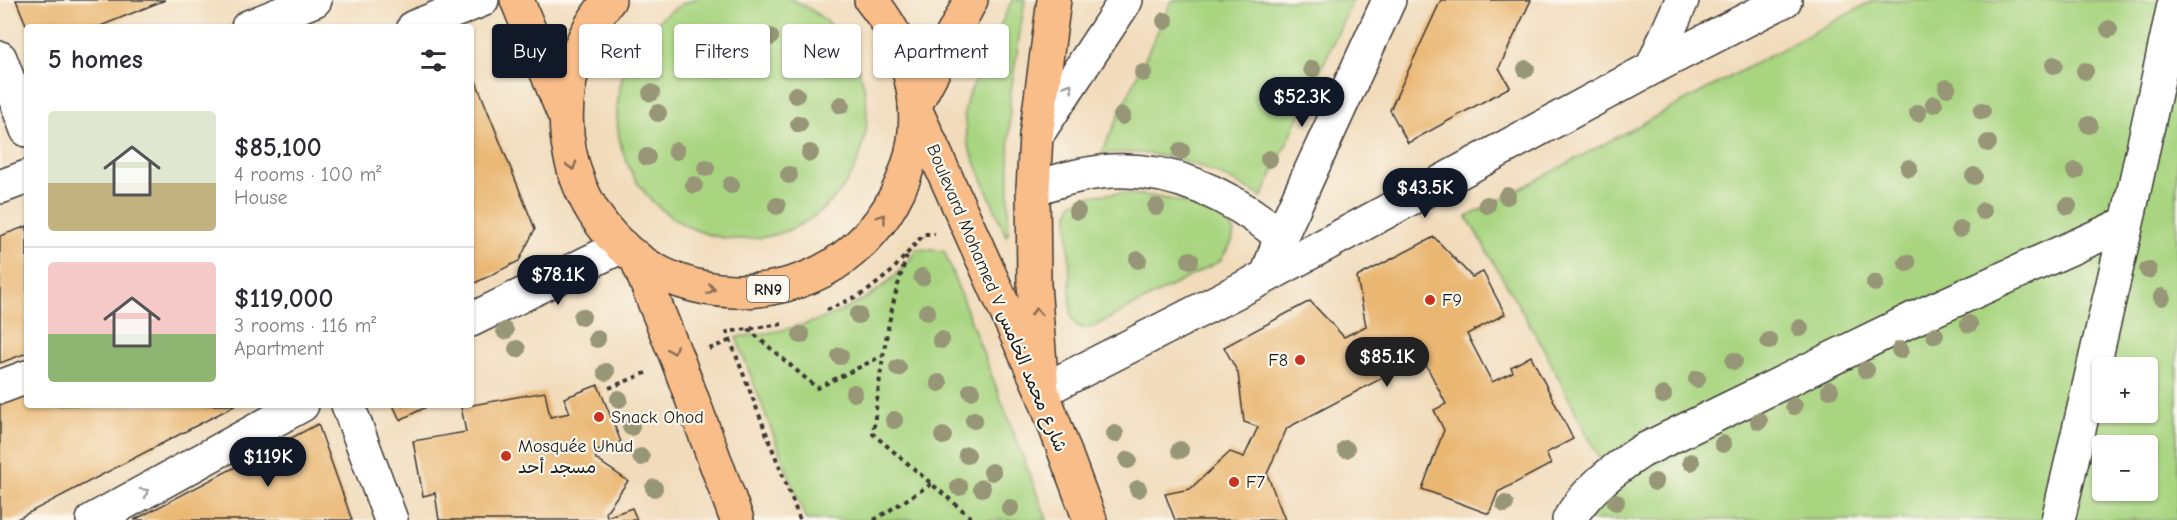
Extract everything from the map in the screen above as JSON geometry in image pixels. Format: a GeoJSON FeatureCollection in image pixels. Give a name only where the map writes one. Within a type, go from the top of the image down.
{"type":"FeatureCollection","features":[{"type":"Feature","properties":{"kind":"main road"},"geometry":{"type":"LineString","coordinates":[[517,0],[565,116]]}},
{"type":"Feature","properties":{"kind":"main road","name":"RN9"},"geometry":{"type":"LineString","coordinates":[[609,0],[591,23],[579,48],[567,88],[565,116],[567,147],[579,187],[601,223],[629,251],[684,282],[723,291],[751,291],[778,287],[816,274],[861,244],[879,224],[894,201],[913,151],[915,107],[911,74],[904,54],[890,26],[871,0]]}},
{"type":"Feature","properties":{"kind":"main road","name":"RN9"},"geometry":{"type":"LineString","coordinates":[[915,107],[971,0]]}},
{"type":"Feature","properties":{"kind":"main road"},"geometry":{"type":"LineString","coordinates":[[1042,391],[1034,284],[1033,189],[1036,136],[1054,0]]}},
{"type":"Feature","properties":{"kind":"main road","name":"Boulevard Mohamed V شارع محمد الخامس"},"geometry":{"type":"LineString","coordinates":[[915,107],[1042,391],[1090,520]]}},
{"type":"Feature","properties":{"kind":"main road","name":"RN9"},"geometry":{"type":"LineString","coordinates":[[629,251],[678,361],[736,520]]}},
{"type":"Feature","properties":{"kind":"street"},"geometry":{"type":"LineString","coordinates":[[255,24],[315,0]]}},
{"type":"Feature","properties":{"kind":"street"},"geometry":{"type":"LineString","coordinates":[[422,24],[483,0]]}},
{"type":"Feature","properties":{"kind":"street"},"geometry":{"type":"LineString","coordinates":[[1036,136],[1126,0]]}},
{"type":"Feature","properties":{"kind":"street"},"geometry":{"type":"LineString","coordinates":[[1267,276],[1281,236],[1389,0]]}},
{"type":"Feature","properties":{"kind":"street"},"geometry":{"type":"LineString","coordinates":[[1652,68],[1682,0]]}},
{"type":"Feature","properties":{"kind":"street"},"geometry":{"type":"LineString","coordinates":[[1042,391],[1267,276],[1652,68],[1785,0]]}},
{"type":"Feature","properties":{"kind":"street"},"geometry":{"type":"LineString","coordinates":[[2058,520],[2127,223],[2167,84],[2175,0]]}},
{"type":"Feature","properties":{"kind":"street"},"geometry":{"type":"LineString","coordinates":[[0,58],[19,123]]}},
{"type":"Feature","properties":{"kind":"street"},"geometry":{"type":"LineString","coordinates":[[1033,189],[1082,175],[1117,171],[1152,172],[1186,180],[1218,193],[1251,212],[1281,236]]}},
{"type":"Feature","properties":{"kind":"street"},"geometry":{"type":"LineString","coordinates":[[0,187],[24,178]]}},
{"type":"Feature","properties":{"kind":"street"},"geometry":{"type":"LineString","coordinates":[[1569,520],[1587,493],[1614,469],[1642,451],[1913,319],[2127,223]]}},
{"type":"Feature","properties":{"kind":"street"},"geometry":{"type":"LineString","coordinates":[[474,319],[629,251]]}},
{"type":"Feature","properties":{"kind":"street"},"geometry":{"type":"LineString","coordinates":[[0,387],[24,378]]}},
{"type":"Feature","properties":{"kind":"street"},"geometry":{"type":"LineString","coordinates":[[93,520],[297,408]]}},
{"type":"Feature","properties":{"kind":"street"},"geometry":{"type":"LineString","coordinates":[[349,408],[391,520]]}},
{"type":"Feature","properties":{"kind":"path"},"geometry":{"type":"LineString","coordinates":[[825,310],[866,292],[891,272],[924,234],[937,234],[943,240]]}},
{"type":"Feature","properties":{"kind":"path"},"geometry":{"type":"LineString","coordinates":[[908,253],[896,286],[882,356],[873,434],[974,520]]}},
{"type":"Feature","properties":{"kind":"path"},"geometry":{"type":"LineString","coordinates":[[786,322],[727,332],[800,520]]}},
{"type":"Feature","properties":{"kind":"path"},"geometry":{"type":"LineString","coordinates":[[748,329],[817,388],[882,356]]}},
{"type":"Feature","properties":{"kind":"path"},"geometry":{"type":"LineString","coordinates":[[874,520],[933,483]]}},
{"type":"Feature","properties":{"kind":"green space"},"geometry":{"type":"Polygon","coordinates":[[[692,-1],[792,-1],[811,10],[828,24],[782,24],[782,78],[861,78],[861,75],[867,114],[865,138],[858,162],[846,183],[821,211],[811,218],[790,230],[766,237],[742,239],[718,237],[694,230],[673,218],[645,193],[638,183],[626,162],[619,138],[617,114],[622,78],[662,78],[662,24],[656,24],[673,10],[692,-1]]]}},
{"type":"Feature","properties":{"kind":"green space"},"geometry":{"type":"Polygon","coordinates":[[[1012,0],[1025,0],[1010,97],[1008,233],[1006,236],[968,145],[964,114],[967,99],[977,78],[1009,78],[1009,24],[1001,24],[1012,0]]]}},
{"type":"Feature","properties":{"kind":"green space"},"geometry":{"type":"Polygon","coordinates":[[[1172,0],[1353,0],[1262,197],[1224,177],[1185,162],[1144,154],[1101,154],[1172,0]]]}},
{"type":"Feature","properties":{"kind":"green space"},"geometry":{"type":"Polygon","coordinates":[[[1874,0],[2177,0],[2177,520],[1589,520],[1601,462],[1544,349],[1467,217],[1874,0]]]}},
{"type":"Feature","properties":{"kind":"green space"},"geometry":{"type":"Polygon","coordinates":[[[1117,193],[1163,198],[1212,213],[1234,232],[1232,242],[1220,261],[1091,328],[1083,328],[1075,324],[1071,315],[1068,215],[1072,203],[1087,196],[1117,193]]]}},
{"type":"Feature","properties":{"kind":"green space"},"geometry":{"type":"Polygon","coordinates":[[[917,249],[944,251],[1047,520],[806,520],[736,337],[786,329],[837,313],[882,287],[917,249]]]}},
{"type":"Feature","properties":{"kind":"building"},"geometry":{"type":"Polygon","coordinates":[[[16,0],[165,0],[105,24],[26,24],[16,0]]]}},
{"type":"Feature","properties":{"kind":"building"},"geometry":{"type":"Polygon","coordinates":[[[1441,0],[1531,0],[1499,68],[1510,87],[1408,143],[1390,110],[1441,0]]]}},
{"type":"Feature","properties":{"kind":"building"},"geometry":{"type":"Polygon","coordinates":[[[474,76],[535,229],[519,261],[474,284],[474,76]]]}},
{"type":"Feature","properties":{"kind":"building"},"geometry":{"type":"Polygon","coordinates":[[[24,227],[24,354],[0,363],[0,236],[24,227]]]}},
{"type":"Feature","properties":{"kind":"building"},"geometry":{"type":"Polygon","coordinates":[[[1434,237],[1472,277],[1483,272],[1505,314],[1467,334],[1492,382],[1513,372],[1511,367],[1531,356],[1573,439],[1546,453],[1551,464],[1498,492],[1489,514],[1422,489],[1444,430],[1434,410],[1446,404],[1422,357],[1287,428],[1267,474],[1285,520],[1175,520],[1165,494],[1190,489],[1230,452],[1244,457],[1258,427],[1244,422],[1238,373],[1224,347],[1310,301],[1344,337],[1366,326],[1357,277],[1434,237]]]}},
{"type":"Feature","properties":{"kind":"building","name":"Mosquée Uhud مسجد أحد"},"geometry":{"type":"Polygon","coordinates":[[[598,385],[621,442],[595,452],[596,459],[628,481],[606,512],[607,517],[632,508],[637,520],[439,520],[435,493],[423,496],[413,441],[466,432],[461,408],[474,408],[474,405],[545,392],[550,417],[570,413],[564,398],[598,385]]]}},
{"type":"Feature","properties":{"kind":"building"},"geometry":{"type":"Polygon","coordinates":[[[24,392],[24,408],[230,408],[15,520],[0,520],[0,402],[24,392]]]}},
{"type":"Feature","properties":{"kind":"building"},"geometry":{"type":"Polygon","coordinates":[[[394,408],[424,408],[400,420],[394,408]]]}},
{"type":"Feature","properties":{"kind":"building"},"geometry":{"type":"Polygon","coordinates":[[[318,424],[352,520],[134,520],[318,424]]]}},
{"type":"Feature","properties":{"kind":"place","name":"F9"},"geometry":{"type":"Point","coordinates":[1430,300]}},
{"type":"Feature","properties":{"kind":"place","name":"F8"},"geometry":{"type":"Point","coordinates":[1300,360]}},
{"type":"Feature","properties":{"kind":"place","name":"Snack Ohod"},"geometry":{"type":"Point","coordinates":[599,417]}},
{"type":"Feature","properties":{"kind":"place","name":"Mosquée Uhud مسجد أحد"},"geometry":{"type":"Point","coordinates":[506,456]}},
{"type":"Feature","properties":{"kind":"place","name":"F7"},"geometry":{"type":"Point","coordinates":[1234,482]}}]}
